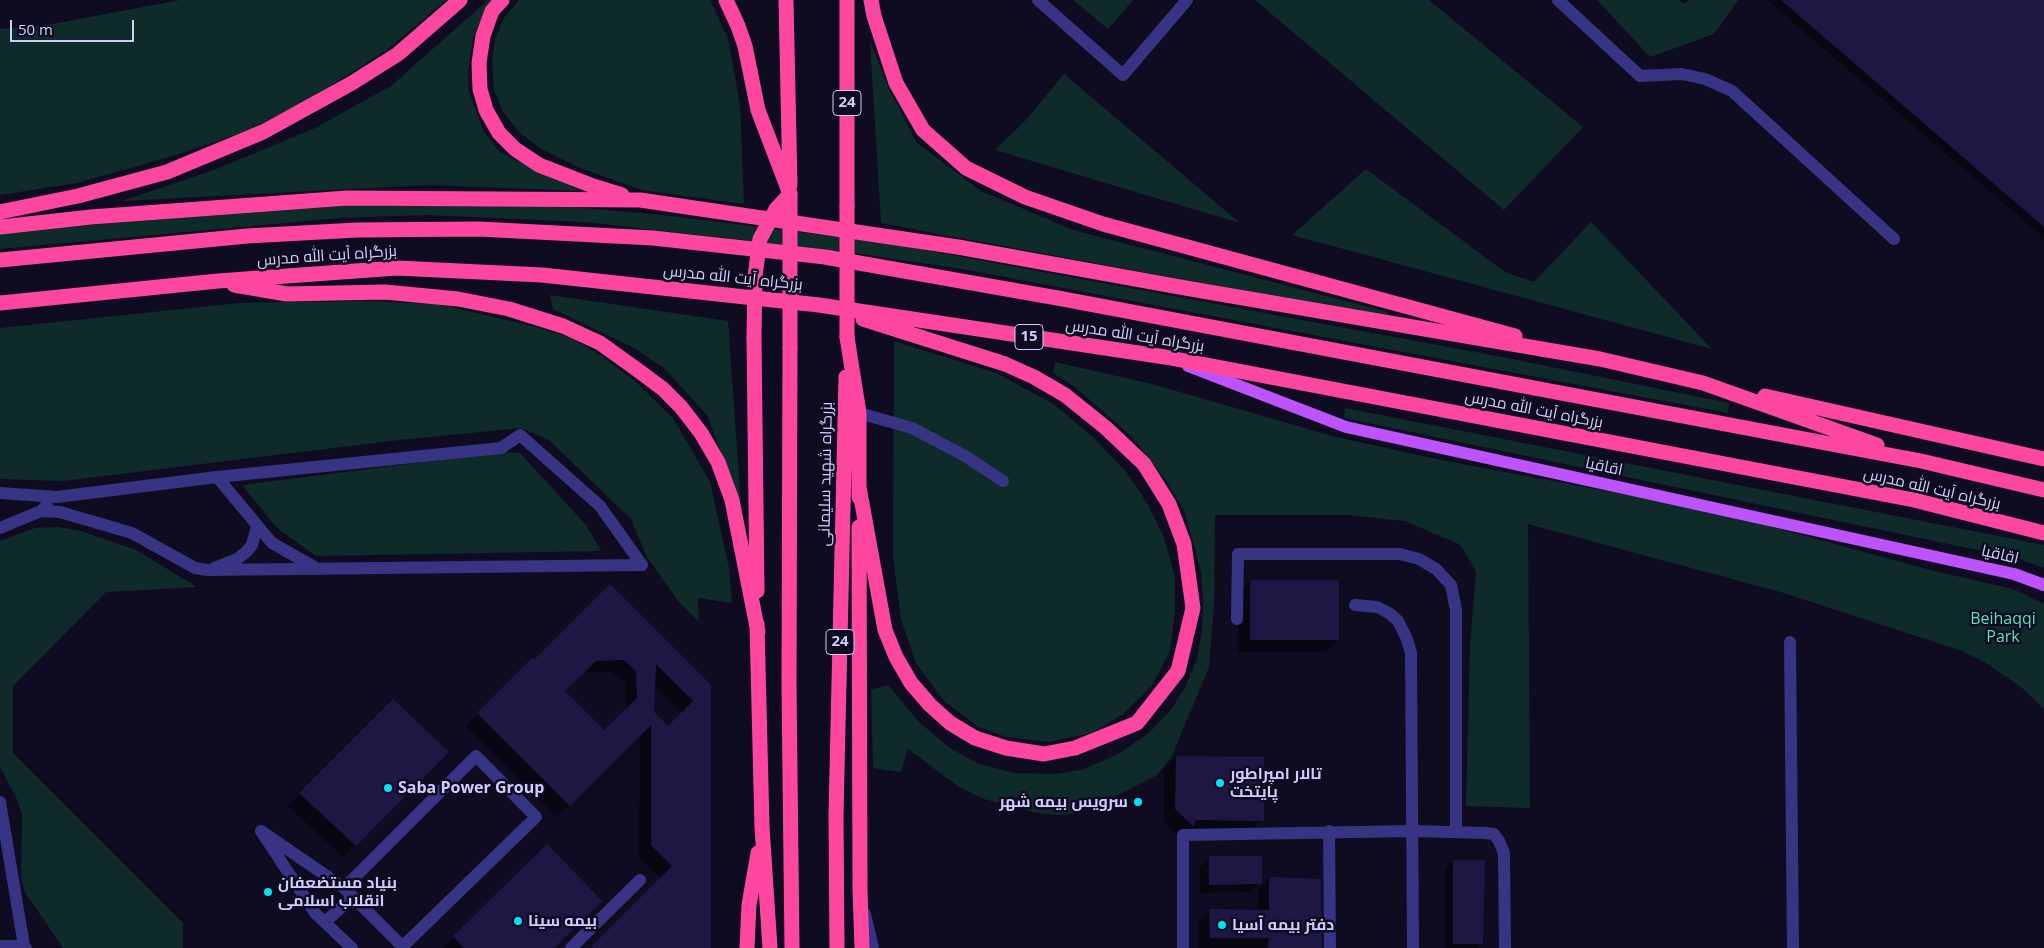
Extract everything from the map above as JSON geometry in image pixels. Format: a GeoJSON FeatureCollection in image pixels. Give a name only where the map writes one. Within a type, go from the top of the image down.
{"type":"FeatureCollection","features":[{"type":"Feature","properties":{"kind":"highway"},"geometry":{"type":"LineString","coordinates":[[0,212],[78,196],[167,172],[263,132],[352,84],[398,54],[460,0]]}},
{"type":"Feature","properties":{"kind":"highway"},"geometry":{"type":"LineString","coordinates":[[502,0],[492,11],[483,36],[479,63],[480,89],[486,110],[499,133],[515,150],[539,165],[594,186],[640,200]]}},
{"type":"Feature","properties":{"kind":"highway"},"geometry":{"type":"LineString","coordinates":[[726,0],[745,46],[758,110],[790,194]]}},
{"type":"Feature","properties":{"kind":"highway"},"geometry":{"type":"LineString","coordinates":[[786,0],[790,194],[789,685],[792,948]]}},
{"type":"Feature","properties":{"kind":"highway","name":"بزرگراه شهید سلیمانی"},"geometry":{"type":"LineString","coordinates":[[837,948],[836,805],[847,337],[847,0]]}},
{"type":"Feature","properties":{"kind":"highway"},"geometry":{"type":"LineString","coordinates":[[871,0],[874,16],[896,83],[922,130],[966,168],[1025,197],[1103,224],[1600,359],[2044,459]]}},
{"type":"Feature","properties":{"kind":"highway"},"geometry":{"type":"LineString","coordinates":[[770,948],[762,827],[754,337],[755,276],[760,239],[776,209],[790,194]]}},
{"type":"Feature","properties":{"kind":"highway"},"geometry":{"type":"LineString","coordinates":[[0,227],[91,217],[347,198],[640,200],[958,247],[1190,289],[1600,359]]}},
{"type":"Feature","properties":{"kind":"highway","name":"بزرگراه آیت الله مدرس"},"geometry":{"type":"LineString","coordinates":[[0,260],[238,237],[357,230],[478,229],[653,238],[835,258],[1092,304],[1921,461],[2044,490]]}},
{"type":"Feature","properties":{"kind":"highway","name":"بزرگراه آیت الله مدرس"},"geometry":{"type":"LineString","coordinates":[[0,303],[218,281],[407,269],[542,275],[819,306],[1165,357],[1914,500],[2044,533]]}},
{"type":"Feature","properties":{"kind":"highway"},"geometry":{"type":"LineString","coordinates":[[218,281],[255,290],[288,294],[385,292],[458,299],[518,311],[563,326],[600,343],[663,389],[681,407],[701,433],[718,462],[732,500],[758,632]]}},
{"type":"Feature","properties":{"kind":"highway"},"geometry":{"type":"LineString","coordinates":[[819,306],[1005,364],[1034,377],[1064,395],[1106,428],[1144,464],[1169,504],[1184,544],[1193,608],[1178,671],[1137,723],[1075,748],[1044,754],[1006,748],[975,738],[950,723],[930,705],[912,683],[896,657],[886,630],[859,487]]}},
{"type":"Feature","properties":{"kind":"highway"},"geometry":{"type":"LineString","coordinates":[[847,337],[859,413],[860,890],[862,948]]}},
{"type":"Feature","properties":{"kind":"highway"},"geometry":{"type":"LineString","coordinates":[[1703,383],[1921,461]]}},
{"type":"Feature","properties":{"kind":"highway"},"geometry":{"type":"LineString","coordinates":[[747,948],[750,905],[762,827]]}},
{"type":"Feature","properties":{"kind":"main road","name":"اقاقیا"},"geometry":{"type":"LineString","coordinates":[[1165,357],[1346,427],[2014,574],[2044,584]]}},
{"type":"Feature","properties":{"kind":"lane"},"geometry":{"type":"LineString","coordinates":[[1038,0],[1124,75],[1187,0]]}},
{"type":"Feature","properties":{"kind":"lane"},"geometry":{"type":"LineString","coordinates":[[1558,0],[1640,76],[1682,74],[1705,79],[1732,91],[1894,239]]}},
{"type":"Feature","properties":{"kind":"lane"},"geometry":{"type":"LineString","coordinates":[[859,413],[912,428],[965,456],[1003,481]]}},
{"type":"Feature","properties":{"kind":"lane"},"geometry":{"type":"LineString","coordinates":[[0,493],[56,497],[217,477],[501,448],[520,435],[600,506],[642,565],[207,570],[195,568],[132,533],[60,512],[41,511]]}},
{"type":"Feature","properties":{"kind":"lane"},"geometry":{"type":"LineString","coordinates":[[217,477],[272,543],[318,569]]}},
{"type":"Feature","properties":{"kind":"lane"},"geometry":{"type":"LineString","coordinates":[[0,528],[41,511],[56,497]]}},
{"type":"Feature","properties":{"kind":"lane"},"geometry":{"type":"LineString","coordinates":[[207,570],[236,559],[246,552],[252,545],[257,526]]}},
{"type":"Feature","properties":{"kind":"lane"},"geometry":{"type":"LineString","coordinates":[[1237,619],[1238,554],[1400,554],[1419,559],[1436,569],[1451,584],[1456,610],[1456,831]]}},
{"type":"Feature","properties":{"kind":"lane"},"geometry":{"type":"LineString","coordinates":[[1355,606],[1376,607],[1389,613],[1398,621],[1407,639],[1411,653],[1413,948]]}},
{"type":"Feature","properties":{"kind":"lane"},"geometry":{"type":"LineString","coordinates":[[1790,642],[1793,948]]}},
{"type":"Feature","properties":{"kind":"lane"},"geometry":{"type":"LineString","coordinates":[[344,888],[476,756],[536,817],[402,947],[344,888],[261,831],[315,913],[352,948]]}},
{"type":"Feature","properties":{"kind":"lane"},"geometry":{"type":"LineString","coordinates":[[0,802],[3,843],[25,947],[0,946]]}},
{"type":"Feature","properties":{"kind":"lane"},"geometry":{"type":"LineString","coordinates":[[1183,948],[1183,835],[1413,830],[1494,834],[1504,853],[1504,948]]}},
{"type":"Feature","properties":{"kind":"lane"},"geometry":{"type":"LineString","coordinates":[[1329,831],[1330,948]]}},
{"type":"Feature","properties":{"kind":"lane"},"geometry":{"type":"LineString","coordinates":[[570,948],[640,880]]}},
{"type":"Feature","properties":{"kind":"lane"},"geometry":{"type":"LineString","coordinates":[[860,890],[873,948]]}},
{"type":"Feature","properties":{"kind":"lane"},"geometry":{"type":"LineString","coordinates":[[325,922],[353,897]]}},
{"type":"Feature","properties":{"kind":"green space"},"geometry":{"type":"Polygon","coordinates":[[[180,0],[447,0],[385,51],[310,99],[247,131],[176,155],[77,183],[0,195],[0,29],[52,24],[180,0]]]}},
{"type":"Feature","properties":{"kind":"green space"},"geometry":{"type":"Polygon","coordinates":[[[488,0],[495,0],[485,11],[473,39],[468,71],[469,92],[484,132],[500,152],[582,191],[427,185],[122,201],[214,170],[313,129],[391,86],[488,0]]]}},
{"type":"Feature","properties":{"kind":"green space"},"geometry":{"type":"Polygon","coordinates":[[[519,0],[710,0],[728,39],[740,105],[744,204],[641,190],[578,167],[541,149],[519,132],[503,112],[494,90],[492,61],[495,39],[504,18],[519,0]]]}},
{"type":"Feature","properties":{"kind":"green space"},"geometry":{"type":"Polygon","coordinates":[[[1073,0],[1133,0],[1108,29],[1073,0]]]}},
{"type":"Feature","properties":{"kind":"green space"},"geometry":{"type":"Polygon","coordinates":[[[1255,0],[1429,0],[1583,127],[1504,210],[1255,0]]]}},
{"type":"Feature","properties":{"kind":"green space"},"geometry":{"type":"Polygon","coordinates":[[[1597,0],[1679,0],[1684,4],[1689,0],[1738,0],[1714,34],[1650,57],[1597,0]]]}},
{"type":"Feature","properties":{"kind":"green space"},"geometry":{"type":"Polygon","coordinates":[[[870,40],[888,87],[917,143],[981,191],[1073,230],[1388,312],[1387,318],[881,223],[870,40]]]}},
{"type":"Feature","properties":{"kind":"green space"},"geometry":{"type":"Polygon","coordinates":[[[1064,74],[1240,223],[995,150],[1026,120],[1064,74]]]}},
{"type":"Feature","properties":{"kind":"green space"},"geometry":{"type":"Polygon","coordinates":[[[1366,169],[1505,272],[1534,282],[1591,222],[1712,349],[1292,235],[1366,169]]]}},
{"type":"Feature","properties":{"kind":"green space"},"geometry":{"type":"Polygon","coordinates":[[[359,202],[563,206],[672,216],[886,243],[1497,356],[1729,403],[1728,413],[962,269],[855,253],[586,222],[426,215],[340,218],[0,249],[0,233],[359,202]]]}},
{"type":"Feature","properties":{"kind":"green space"},"geometry":{"type":"Polygon","coordinates":[[[550,295],[728,321],[741,504],[707,415],[664,368],[636,349],[553,309],[550,295]]]}},
{"type":"Feature","properties":{"kind":"green space"},"geometry":{"type":"Polygon","coordinates":[[[361,301],[438,304],[528,325],[572,338],[603,357],[635,381],[673,418],[710,482],[729,568],[732,603],[698,598],[699,622],[678,601],[647,557],[631,519],[549,440],[521,428],[399,440],[63,481],[0,479],[0,328],[239,303],[361,301]]]}},
{"type":"Feature","properties":{"kind":"green space"},"geometry":{"type":"Polygon","coordinates":[[[894,341],[996,373],[1052,403],[1093,437],[1127,473],[1147,503],[1164,537],[1175,578],[1175,612],[1170,651],[1152,686],[1122,715],[1091,733],[1049,742],[1006,737],[978,727],[943,700],[916,663],[901,619],[893,555],[894,341]]]}},
{"type":"Feature","properties":{"kind":"green space","name":"Beihaqqi Park"},"geometry":{"type":"Polygon","coordinates":[[[1055,362],[1152,384],[1336,437],[1446,461],[1714,511],[1930,570],[2013,589],[2044,604],[2044,709],[2021,687],[1986,663],[1962,651],[1784,593],[1528,524],[1530,808],[1466,806],[1470,644],[1476,572],[1461,545],[1405,521],[1348,515],[1215,515],[1214,606],[1209,667],[1172,756],[1157,775],[1094,807],[1077,813],[1058,815],[1033,812],[984,799],[959,787],[908,749],[901,772],[873,768],[871,690],[888,685],[919,722],[950,748],[979,764],[1014,773],[1053,774],[1082,770],[1120,753],[1149,733],[1173,707],[1186,685],[1197,660],[1202,631],[1203,598],[1201,572],[1185,513],[1166,480],[1132,437],[1075,387],[1053,373],[1055,362]]]}},
{"type":"Feature","properties":{"kind":"green space"},"geometry":{"type":"Polygon","coordinates":[[[1345,408],[2044,545],[2044,568],[2016,558],[1344,418],[1345,408]]]}},
{"type":"Feature","properties":{"kind":"green space"},"geometry":{"type":"Polygon","coordinates":[[[504,452],[520,453],[586,525],[601,551],[316,556],[277,528],[242,485],[504,452]]]}},
{"type":"Feature","properties":{"kind":"green space"},"geometry":{"type":"Polygon","coordinates":[[[58,527],[81,531],[136,550],[197,587],[106,592],[13,686],[13,753],[183,923],[183,948],[63,948],[25,892],[21,879],[22,814],[16,797],[0,767],[0,541],[35,528],[58,527]]]}},
{"type":"Feature","properties":{"kind":"building"},"geometry":{"type":"Polygon","coordinates":[[[1781,0],[2044,0],[2044,227],[1781,0]]]}},
{"type":"Feature","properties":{"kind":"building"},"geometry":{"type":"Polygon","coordinates":[[[1250,580],[1339,580],[1339,640],[1250,640],[1250,580]]]}},
{"type":"Feature","properties":{"kind":"building"},"geometry":{"type":"Polygon","coordinates":[[[610,584],[711,685],[711,948],[590,948],[672,866],[651,845],[651,725],[570,806],[477,713],[532,658],[534,660],[610,584]],[[624,660],[596,661],[565,691],[604,730],[637,698],[636,671],[624,660]],[[656,664],[654,712],[668,726],[693,701],[656,664]]]}},
{"type":"Feature","properties":{"kind":"building"},"geometry":{"type":"Polygon","coordinates":[[[393,699],[449,752],[356,846],[299,793],[393,699]]]}},
{"type":"Feature","properties":{"kind":"building","name":"تالار امپراطور پایتخت"},"geometry":{"type":"Polygon","coordinates":[[[1176,756],[1264,757],[1264,821],[1195,820],[1194,827],[1175,809],[1176,756]]]}},
{"type":"Feature","properties":{"kind":"building"},"geometry":{"type":"Polygon","coordinates":[[[547,844],[602,901],[554,948],[464,948],[453,936],[547,844]]]}},
{"type":"Feature","properties":{"kind":"building"},"geometry":{"type":"Polygon","coordinates":[[[1209,856],[1262,856],[1262,884],[1209,885],[1209,856]]]}},
{"type":"Feature","properties":{"kind":"building"},"geometry":{"type":"Polygon","coordinates":[[[1453,860],[1485,860],[1483,944],[1453,944],[1453,860]]]}},
{"type":"Feature","properties":{"kind":"building"},"geometry":{"type":"Polygon","coordinates":[[[1269,877],[1321,879],[1322,948],[1268,948],[1269,938],[1210,938],[1209,909],[1269,910],[1269,877]]]}},
{"type":"Feature","properties":{"kind":"place","name":"تالار امپراطور پایتخت"},"geometry":{"type":"Point","coordinates":[1220,783]}},
{"type":"Feature","properties":{"kind":"place","name":"Saba Power Group"},"geometry":{"type":"Point","coordinates":[388,788]}},
{"type":"Feature","properties":{"kind":"place","name":"سرویس بیمه شهر"},"geometry":{"type":"Point","coordinates":[1138,802]}},
{"type":"Feature","properties":{"kind":"place","name":"بنیاد مستضعفان انقلاب اسلامی"},"geometry":{"type":"Point","coordinates":[268,892]}},
{"type":"Feature","properties":{"kind":"place","name":"بیمه سینا"},"geometry":{"type":"Point","coordinates":[518,921]}},
{"type":"Feature","properties":{"kind":"place","name":"دفتر بیمه آسیا"},"geometry":{"type":"Point","coordinates":[1222,925]}}]}
